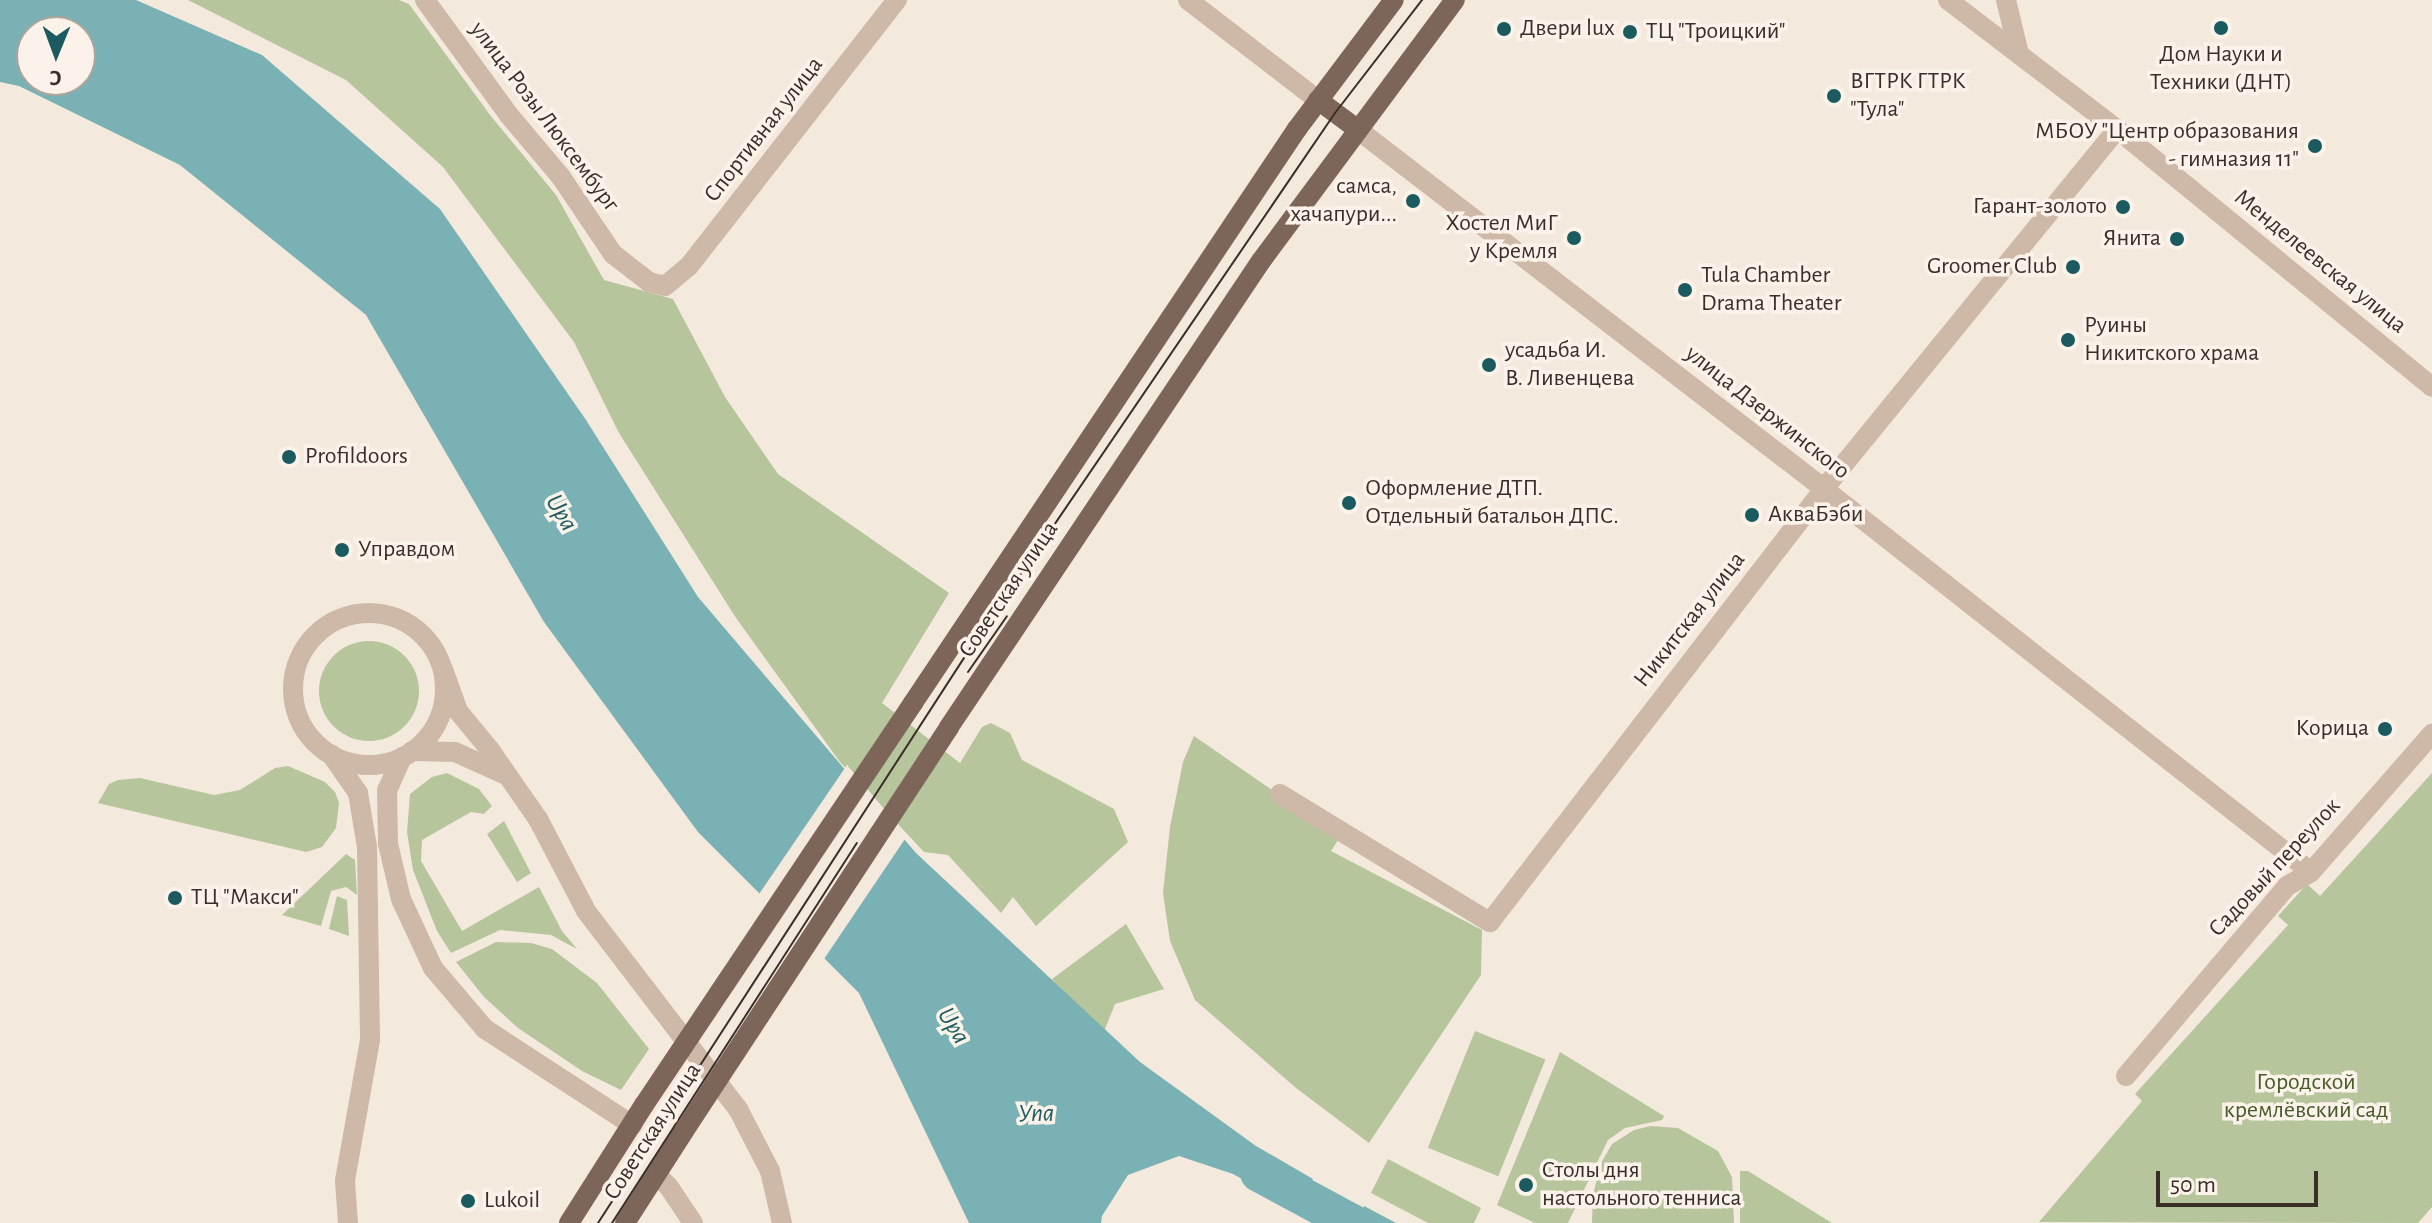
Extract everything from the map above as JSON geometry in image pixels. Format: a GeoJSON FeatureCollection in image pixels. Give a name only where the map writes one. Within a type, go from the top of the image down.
{"type":"FeatureCollection","features":[{"type":"Feature","properties":{"kind":"main road","name":"Советская улица"},"geometry":{"type":"LineString","coordinates":[[569,1223],[644,1105],[1318,100],[1394,0]]}},
{"type":"Feature","properties":{"kind":"main road","name":"Советская улица"},"geometry":{"type":"LineString","coordinates":[[625,1223],[949,727],[1261,261],[1455,0]]}},
{"type":"Feature","properties":{"kind":"main road","name":"улица Дзержинского"},"geometry":{"type":"LineString","coordinates":[[1318,100],[1357,129]]}},
{"type":"Feature","properties":{"kind":"street","name":"улица Розы Люксембург"},"geometry":{"type":"LineString","coordinates":[[425,0],[508,114],[561,177],[613,254],[649,282],[665,286]]}},
{"type":"Feature","properties":{"kind":"street","name":"Спортивная улица"},"geometry":{"type":"LineString","coordinates":[[665,286],[689,266],[897,0]]}},
{"type":"Feature","properties":{"kind":"street","name":"улица Дзержинского"},"geometry":{"type":"LineString","coordinates":[[1188,0],[1318,100]]}},
{"type":"Feature","properties":{"kind":"street","name":"Менделеевская улица"},"geometry":{"type":"LineString","coordinates":[[1948,0],[2117,129],[2432,387]]}},
{"type":"Feature","properties":{"kind":"street"},"geometry":{"type":"LineString","coordinates":[[2006,0],[2019,54]]}},
{"type":"Feature","properties":{"kind":"street","name":"улица Дзержинского"},"geometry":{"type":"LineString","coordinates":[[1357,129],[1824,489],[2311,872]]}},
{"type":"Feature","properties":{"kind":"street","name":"Никитская улица"},"geometry":{"type":"LineString","coordinates":[[1280,794],[1388,863],[1490,922],[1824,489],[2117,129]]}},
{"type":"Feature","properties":{"kind":"street"},"geometry":{"type":"LineString","coordinates":[[348,1223],[345,1181],[370,1040],[367,847],[358,793],[331,754],[307,734],[297,714],[292,692],[295,669],[305,647],[322,628],[344,616],[369,612],[394,616],[415,628],[432,646],[458,711],[538,819],[586,911],[738,1109],[770,1171],[782,1223]]}},
{"type":"Feature","properties":{"kind":"street"},"geometry":{"type":"LineString","coordinates":[[443,669],[445,692],[441,715],[429,735],[407,754],[387,790],[388,844],[401,899],[433,968],[485,1029],[632,1125]]}},
{"type":"Feature","properties":{"kind":"street","name":"Садовый переулок"},"geometry":{"type":"LineString","coordinates":[[2126,1076],[2287,886],[2311,872],[2432,734]]}},
{"type":"Feature","properties":{"kind":"street"},"geometry":{"type":"LineString","coordinates":[[331,754],[366,765],[407,754],[455,752],[495,768],[513,782]]}},
{"type":"Feature","properties":{"kind":"street"},"geometry":{"type":"LineString","coordinates":[[656,1174],[669,1187],[693,1223]]}},
{"type":"Feature","properties":{"kind":"green space"},"geometry":{"type":"Polygon","coordinates":[[[188,0],[399,0],[409,4],[490,115],[556,195],[604,280],[673,299],[725,397],[778,474],[949,593],[882,703],[960,763],[982,727],[991,723],[1010,733],[1022,760],[1114,809],[1128,842],[1036,926],[1013,897],[1001,913],[948,855],[924,852],[840,762],[736,618],[619,433],[574,342],[443,167],[346,80],[188,0]]]}},
{"type":"Feature","properties":{"kind":"green space"},"geometry":{"type":"Polygon","coordinates":[[[369,641],[388,645],[404,656],[415,672],[419,691],[415,710],[404,726],[388,737],[369,741],[350,737],[334,726],[323,710],[319,691],[323,672],[334,656],[350,645],[369,641]]]}},
{"type":"Feature","properties":{"kind":"green space"},"geometry":{"type":"Polygon","coordinates":[[[1194,736],[1340,837],[1331,851],[1482,930],[1481,975],[1369,1143],[1296,1088],[1195,1000],[1170,941],[1163,893],[1170,827],[1183,762],[1194,736]]]}},
{"type":"Feature","properties":{"kind":"green space"},"geometry":{"type":"Polygon","coordinates":[[[288,766],[325,782],[335,792],[339,803],[336,828],[322,847],[306,852],[98,803],[109,784],[118,780],[140,778],[214,795],[240,790],[275,768],[288,766]]]}},
{"type":"Feature","properties":{"kind":"green space"},"geometry":{"type":"Polygon","coordinates":[[[447,773],[479,789],[492,806],[484,814],[471,812],[422,840],[421,861],[462,931],[539,887],[562,931],[577,949],[551,935],[500,930],[451,953],[437,931],[413,870],[407,832],[410,794],[432,777],[447,773]]]}},
{"type":"Feature","properties":{"kind":"green space","name":"Городской кремлёвский сад"},"geometry":{"type":"Polygon","coordinates":[[[2432,773],[2432,1207],[2418,1223],[2039,1222],[2142,1101],[2135,1094],[2288,925],[2278,916],[2307,884],[2320,896],[2432,773]]]}},
{"type":"Feature","properties":{"kind":"green space"},"geometry":{"type":"Polygon","coordinates":[[[504,821],[531,873],[517,882],[487,834],[504,821]]]}},
{"type":"Feature","properties":{"kind":"green space"},"geometry":{"type":"Polygon","coordinates":[[[346,854],[355,860],[357,895],[346,887],[331,891],[321,926],[282,915],[346,854]]]}},
{"type":"Feature","properties":{"kind":"green space"},"geometry":{"type":"Polygon","coordinates":[[[337,896],[347,900],[349,936],[329,929],[337,896]]]}},
{"type":"Feature","properties":{"kind":"green space"},"geometry":{"type":"Polygon","coordinates":[[[1126,924],[1164,989],[1115,1004],[1103,1034],[1052,979],[1126,924]]]}},
{"type":"Feature","properties":{"kind":"green space"},"geometry":{"type":"Polygon","coordinates":[[[496,942],[531,943],[552,949],[597,983],[649,1049],[621,1090],[582,1071],[518,1028],[484,997],[456,962],[496,942]]]}},
{"type":"Feature","properties":{"kind":"green space"},"geometry":{"type":"Polygon","coordinates":[[[1475,1031],[1545,1059],[1498,1176],[1428,1148],[1475,1031]]]}},
{"type":"Feature","properties":{"kind":"green space"},"geometry":{"type":"Polygon","coordinates":[[[1560,1052],[1664,1116],[1662,1120],[1625,1128],[1608,1140],[1568,1223],[1535,1223],[1497,1205],[1560,1052]]]}},
{"type":"Feature","properties":{"kind":"green space"},"geometry":{"type":"Polygon","coordinates":[[[1651,1126],[1678,1128],[1718,1151],[1732,1177],[1734,1223],[1592,1223],[1593,1195],[1601,1163],[1612,1144],[1634,1130],[1651,1126]]]}},
{"type":"Feature","properties":{"kind":"green space"},"geometry":{"type":"Polygon","coordinates":[[[1388,1159],[1481,1208],[1474,1223],[1428,1223],[1371,1193],[1388,1159]]]}},
{"type":"Feature","properties":{"kind":"green space"},"geometry":{"type":"Polygon","coordinates":[[[1740,1171],[1748,1171],[1832,1223],[1740,1223],[1740,1171]]]}},
{"type":"Feature","properties":{"kind":"water","name":"Упа"},"geometry":{"type":"Polygon","coordinates":[[[0,0],[136,0],[262,55],[440,209],[586,420],[698,597],[916,853],[1140,1062],[1256,1146],[1313,1179],[1297,1209],[1233,1174],[1179,1156],[1128,1175],[1102,1216],[1101,1223],[969,1223],[859,993],[698,832],[544,622],[366,315],[180,165],[39,96],[96,96],[96,16],[16,16],[16,85],[0,82],[0,0]]]}},
{"type":"Feature","properties":{"kind":"water"},"geometry":{"type":"Polygon","coordinates":[[[1364,1206],[1396,1223],[1355,1223],[1364,1206]]]}},
{"type":"Feature","properties":{"kind":"pier"},"geometry":{"type":"Polygon","coordinates":[[[847,765],[907,836],[822,962],[757,897],[847,765]]]}},
{"type":"Feature","properties":{"kind":"waterway","name":"Upa"},"geometry":{"type":"LineString","coordinates":[[1259,1173],[1352,1223]]}},
{"type":"Feature","properties":{"kind":"tram line"},"geometry":{"type":"LineString","coordinates":[[598,1223],[975,641],[1335,113],[1422,0]]}},
{"type":"Feature","properties":{"kind":"tram line"},"geometry":{"type":"LineString","coordinates":[[968,672],[1007,616]]}},
{"type":"Feature","properties":{"kind":"tram line"},"geometry":{"type":"LineString","coordinates":[[612,1223],[857,843]]}},
{"type":"Feature","properties":{"kind":"place","name":"Дом Науки и Техники (ДНТ)"},"geometry":{"type":"Point","coordinates":[2221,28]}},
{"type":"Feature","properties":{"kind":"place","name":"Двери lux"},"geometry":{"type":"Point","coordinates":[1504,29]}},
{"type":"Feature","properties":{"kind":"place","name":"ТЦ \"Троицкий\""},"geometry":{"type":"Point","coordinates":[1630,32]}},
{"type":"Feature","properties":{"kind":"place","name":"ВГТРК ГТРК \"Тула\""},"geometry":{"type":"Point","coordinates":[1834,96]}},
{"type":"Feature","properties":{"kind":"place","name":"МБОУ \"Центр образования - гимназия 11\""},"geometry":{"type":"Point","coordinates":[2315,146]}},
{"type":"Feature","properties":{"kind":"place","name":"самса, хачапури..."},"geometry":{"type":"Point","coordinates":[1413,201]}},
{"type":"Feature","properties":{"kind":"place","name":"Гарант-золото"},"geometry":{"type":"Point","coordinates":[2123,207]}},
{"type":"Feature","properties":{"kind":"place","name":"Хостел МиГ у Кремля"},"geometry":{"type":"Point","coordinates":[1574,238]}},
{"type":"Feature","properties":{"kind":"place","name":"Янита"},"geometry":{"type":"Point","coordinates":[2177,239]}},
{"type":"Feature","properties":{"kind":"place","name":"Groomer Club"},"geometry":{"type":"Point","coordinates":[2073,267]}},
{"type":"Feature","properties":{"kind":"place","name":"Tula Chamber Drama Theater"},"geometry":{"type":"Point","coordinates":[1685,290]}},
{"type":"Feature","properties":{"kind":"place","name":"Руины Никитского храма"},"geometry":{"type":"Point","coordinates":[2068,340]}},
{"type":"Feature","properties":{"kind":"place","name":"усадьба И. В. Ливенцева"},"geometry":{"type":"Point","coordinates":[1489,365]}},
{"type":"Feature","properties":{"kind":"place","name":"Profildoors"},"geometry":{"type":"Point","coordinates":[289,457]}},
{"type":"Feature","properties":{"kind":"place","name":"Оформление ДТП. Отдельный батальон ДПС."},"geometry":{"type":"Point","coordinates":[1349,503]}},
{"type":"Feature","properties":{"kind":"place","name":"АкваБэби"},"geometry":{"type":"Point","coordinates":[1752,515]}},
{"type":"Feature","properties":{"kind":"place","name":"Управдом"},"geometry":{"type":"Point","coordinates":[342,550]}},
{"type":"Feature","properties":{"kind":"place","name":"Корица"},"geometry":{"type":"Point","coordinates":[2385,729]}},
{"type":"Feature","properties":{"kind":"place","name":"ТЦ \"Макси\""},"geometry":{"type":"Point","coordinates":[175,898]}},
{"type":"Feature","properties":{"kind":"place","name":"Cтолы дня настольного тенниса"},"geometry":{"type":"Point","coordinates":[1526,1185]}},
{"type":"Feature","properties":{"kind":"place","name":"Lukoil"},"geometry":{"type":"Point","coordinates":[468,1201]}}]}
